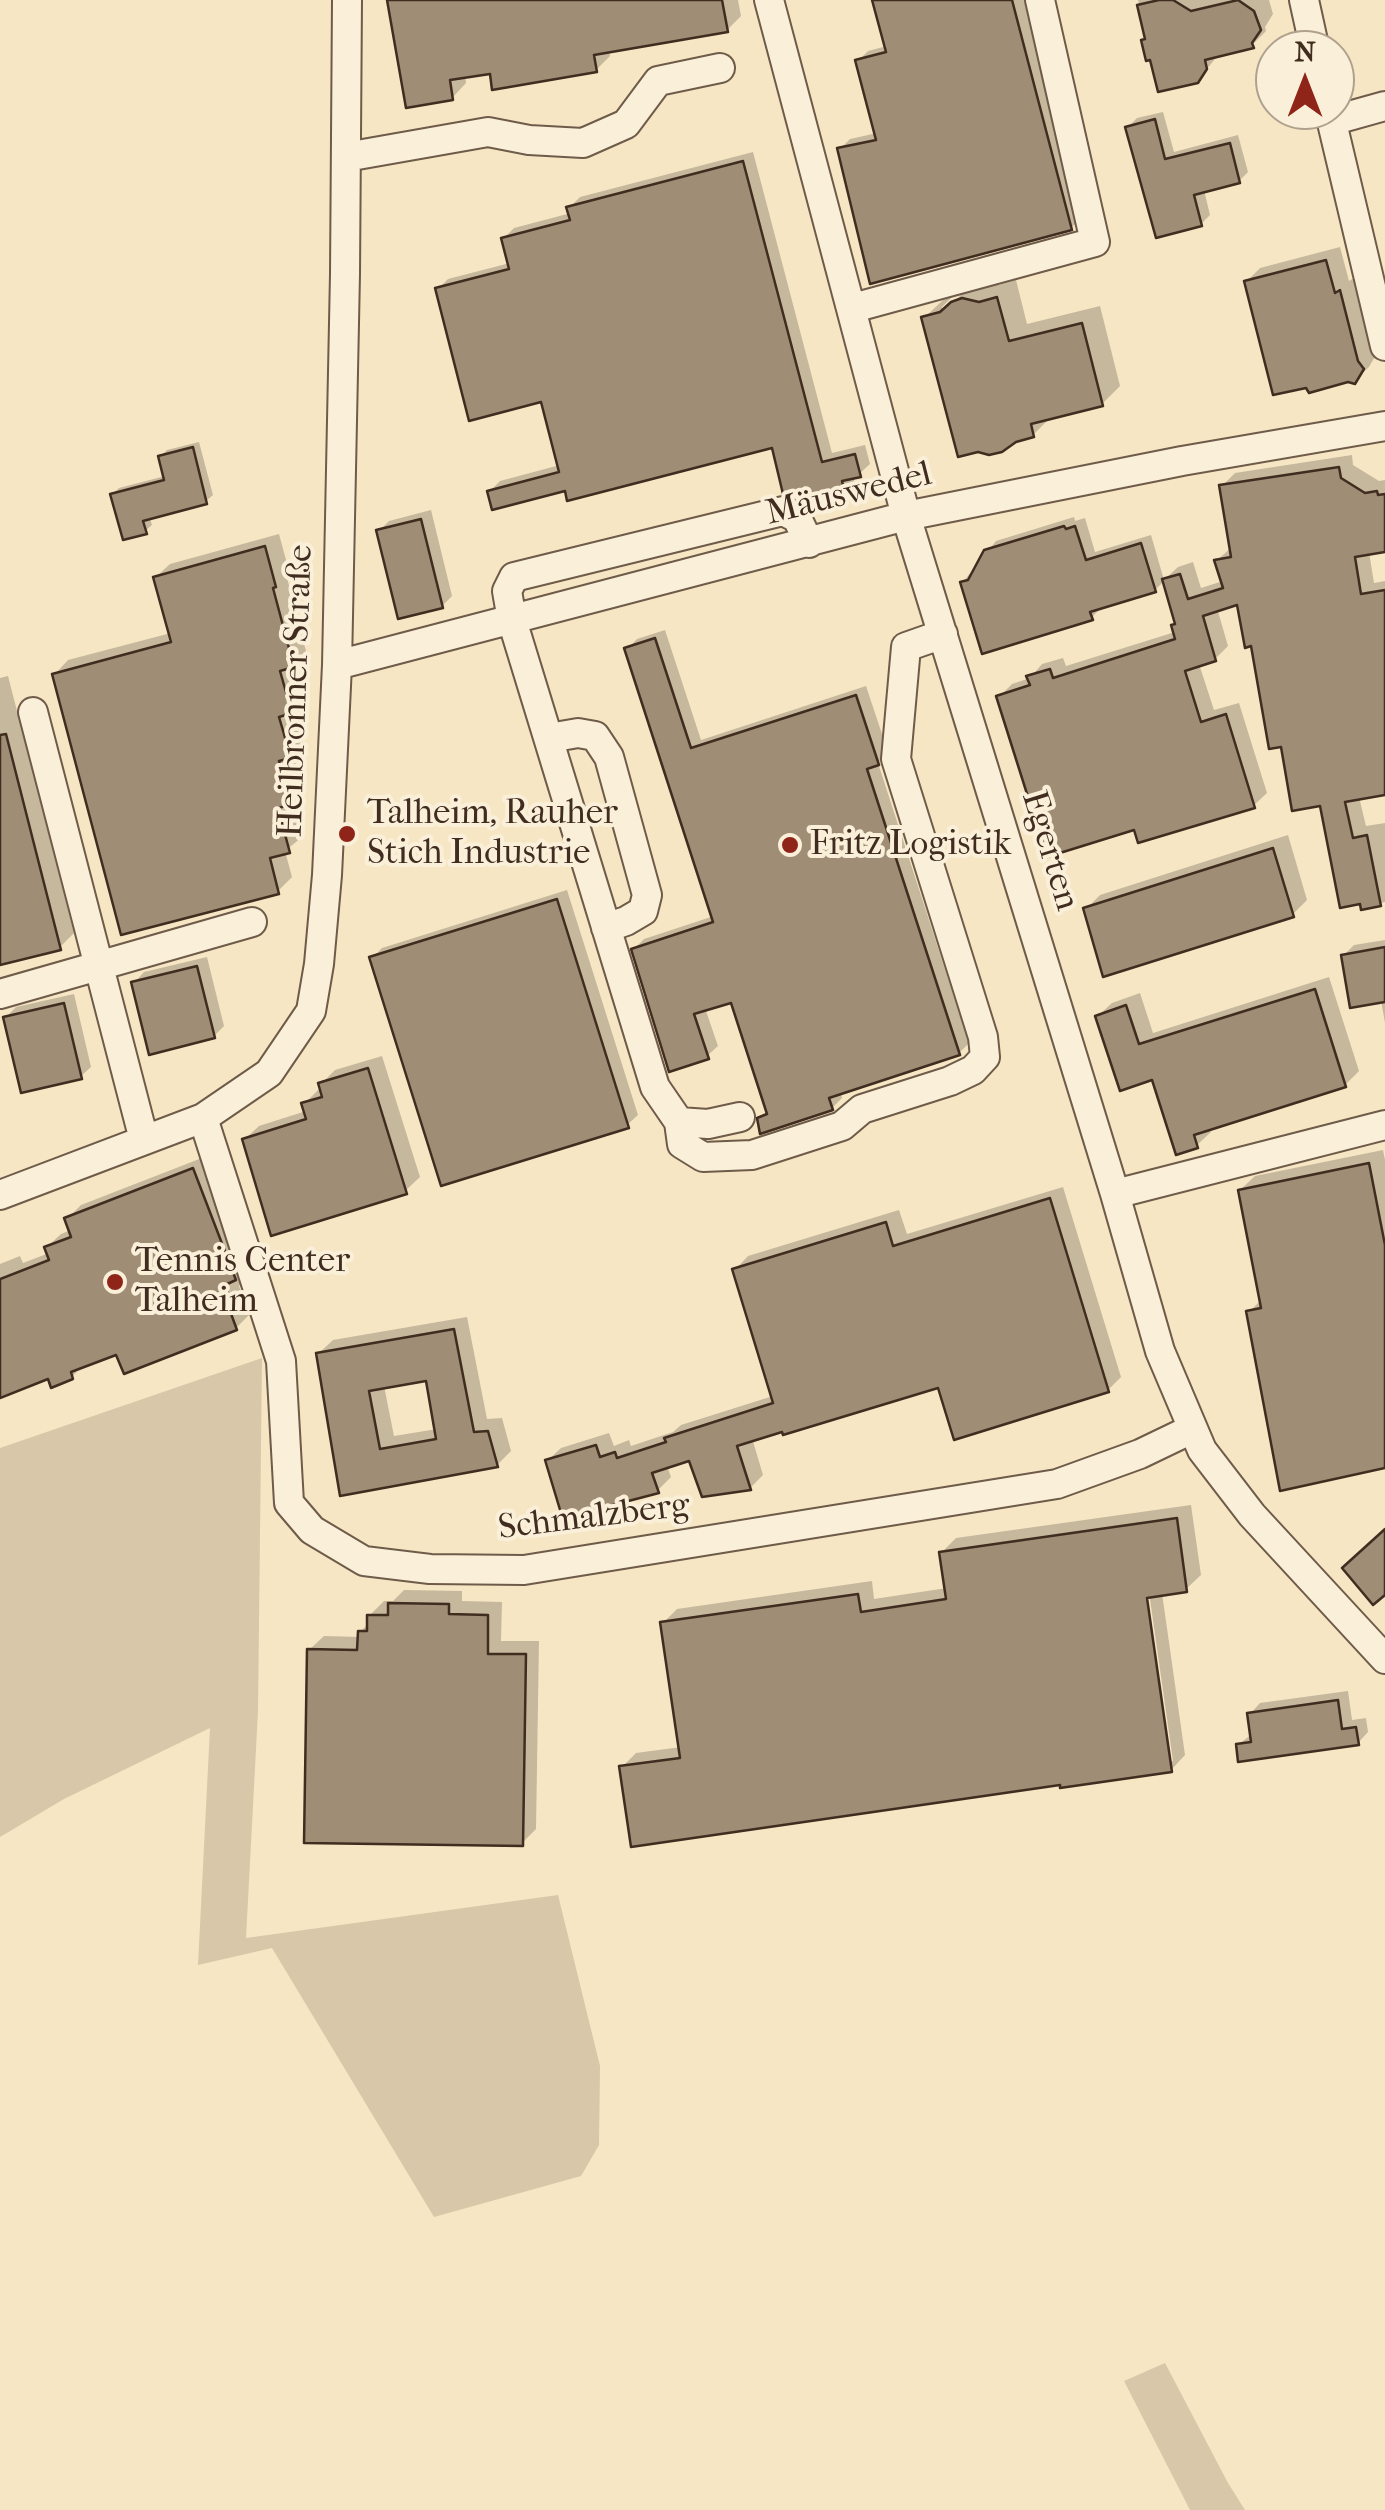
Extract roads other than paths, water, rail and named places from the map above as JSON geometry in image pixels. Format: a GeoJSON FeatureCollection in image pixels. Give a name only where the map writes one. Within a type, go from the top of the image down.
{"type":"FeatureCollection","features":[{"type":"Feature","properties":{"kind":"street","name":"Heilbronner Straße"},"geometry":{"type":"LineString","coordinates":[[0,1194],[203,1118],[269,1073],[311,1011],[327,874],[337,665],[347,0]]}},
{"type":"Feature","properties":{"kind":"street","name":"Egerten"},"geometry":{"type":"LineString","coordinates":[[769,0],[906,516],[1160,1350],[1202,1450],[1252,1515],[1385,1659]]}},
{"type":"Feature","properties":{"kind":"street"},"geometry":{"type":"LineString","coordinates":[[853,308],[1096,242],[1040,0]]}},
{"type":"Feature","properties":{"kind":"street"},"geometry":{"type":"LineString","coordinates":[[1304,0],[1311,30]]}},
{"type":"Feature","properties":{"kind":"street"},"geometry":{"type":"LineString","coordinates":[[346,157],[488,132],[529,140],[583,143],[626,124],[658,82],[720,68]]}},
{"type":"Feature","properties":{"kind":"street"},"geometry":{"type":"LineString","coordinates":[[1355,111],[1385,106]]}},
{"type":"Feature","properties":{"kind":"street"},"geometry":{"type":"LineString","coordinates":[[1333,130],[1385,346]]}},
{"type":"Feature","properties":{"kind":"street","name":"Mäuswedel"},"geometry":{"type":"LineString","coordinates":[[337,665],[906,516],[1182,460],[1385,426]]}},
{"type":"Feature","properties":{"kind":"street"},"geometry":{"type":"LineString","coordinates":[[809,543],[798,518],[782,511],[514,578],[507,591],[512,620],[655,1087],[678,1122],[682,1144],[703,1157],[752,1155],[842,1126],[862,1110],[950,1081],[972,1070],[985,1057],[983,1037],[896,759],[906,647],[943,634]]}},
{"type":"Feature","properties":{"kind":"street"},"geometry":{"type":"LineString","coordinates":[[33,712],[144,1140]]}},
{"type":"Feature","properties":{"kind":"street"},"geometry":{"type":"LineString","coordinates":[[548,738],[578,733],[595,736],[610,757],[647,895],[643,911],[606,928]]}},
{"type":"Feature","properties":{"kind":"street"},"geometry":{"type":"LineString","coordinates":[[0,994],[252,922]]}},
{"type":"Feature","properties":{"kind":"street"},"geometry":{"type":"LineString","coordinates":[[678,1122],[708,1124],[740,1117]]}},
{"type":"Feature","properties":{"kind":"street","name":"Schmalzberg"},"geometry":{"type":"LineString","coordinates":[[203,1118],[281,1361],[289,1503],[312,1530],[364,1561],[430,1569],[524,1570],[1057,1484],[1140,1454],[1192,1429]]}},
{"type":"Feature","properties":{"kind":"street"},"geometry":{"type":"LineString","coordinates":[[1115,1194],[1385,1125]]}},
{"type":"Feature","properties":{"kind":"place","name":"Talheim, Rauher Stich Industrie"},"geometry":{"type":"Point","coordinates":[347,834]}},
{"type":"Feature","properties":{"kind":"place","name":"Fritz Logistik"},"geometry":{"type":"Point","coordinates":[790,845]}},
{"type":"Feature","properties":{"kind":"place","name":"Tennis Center Talheim"},"geometry":{"type":"Point","coordinates":[115,1282]}}]}
